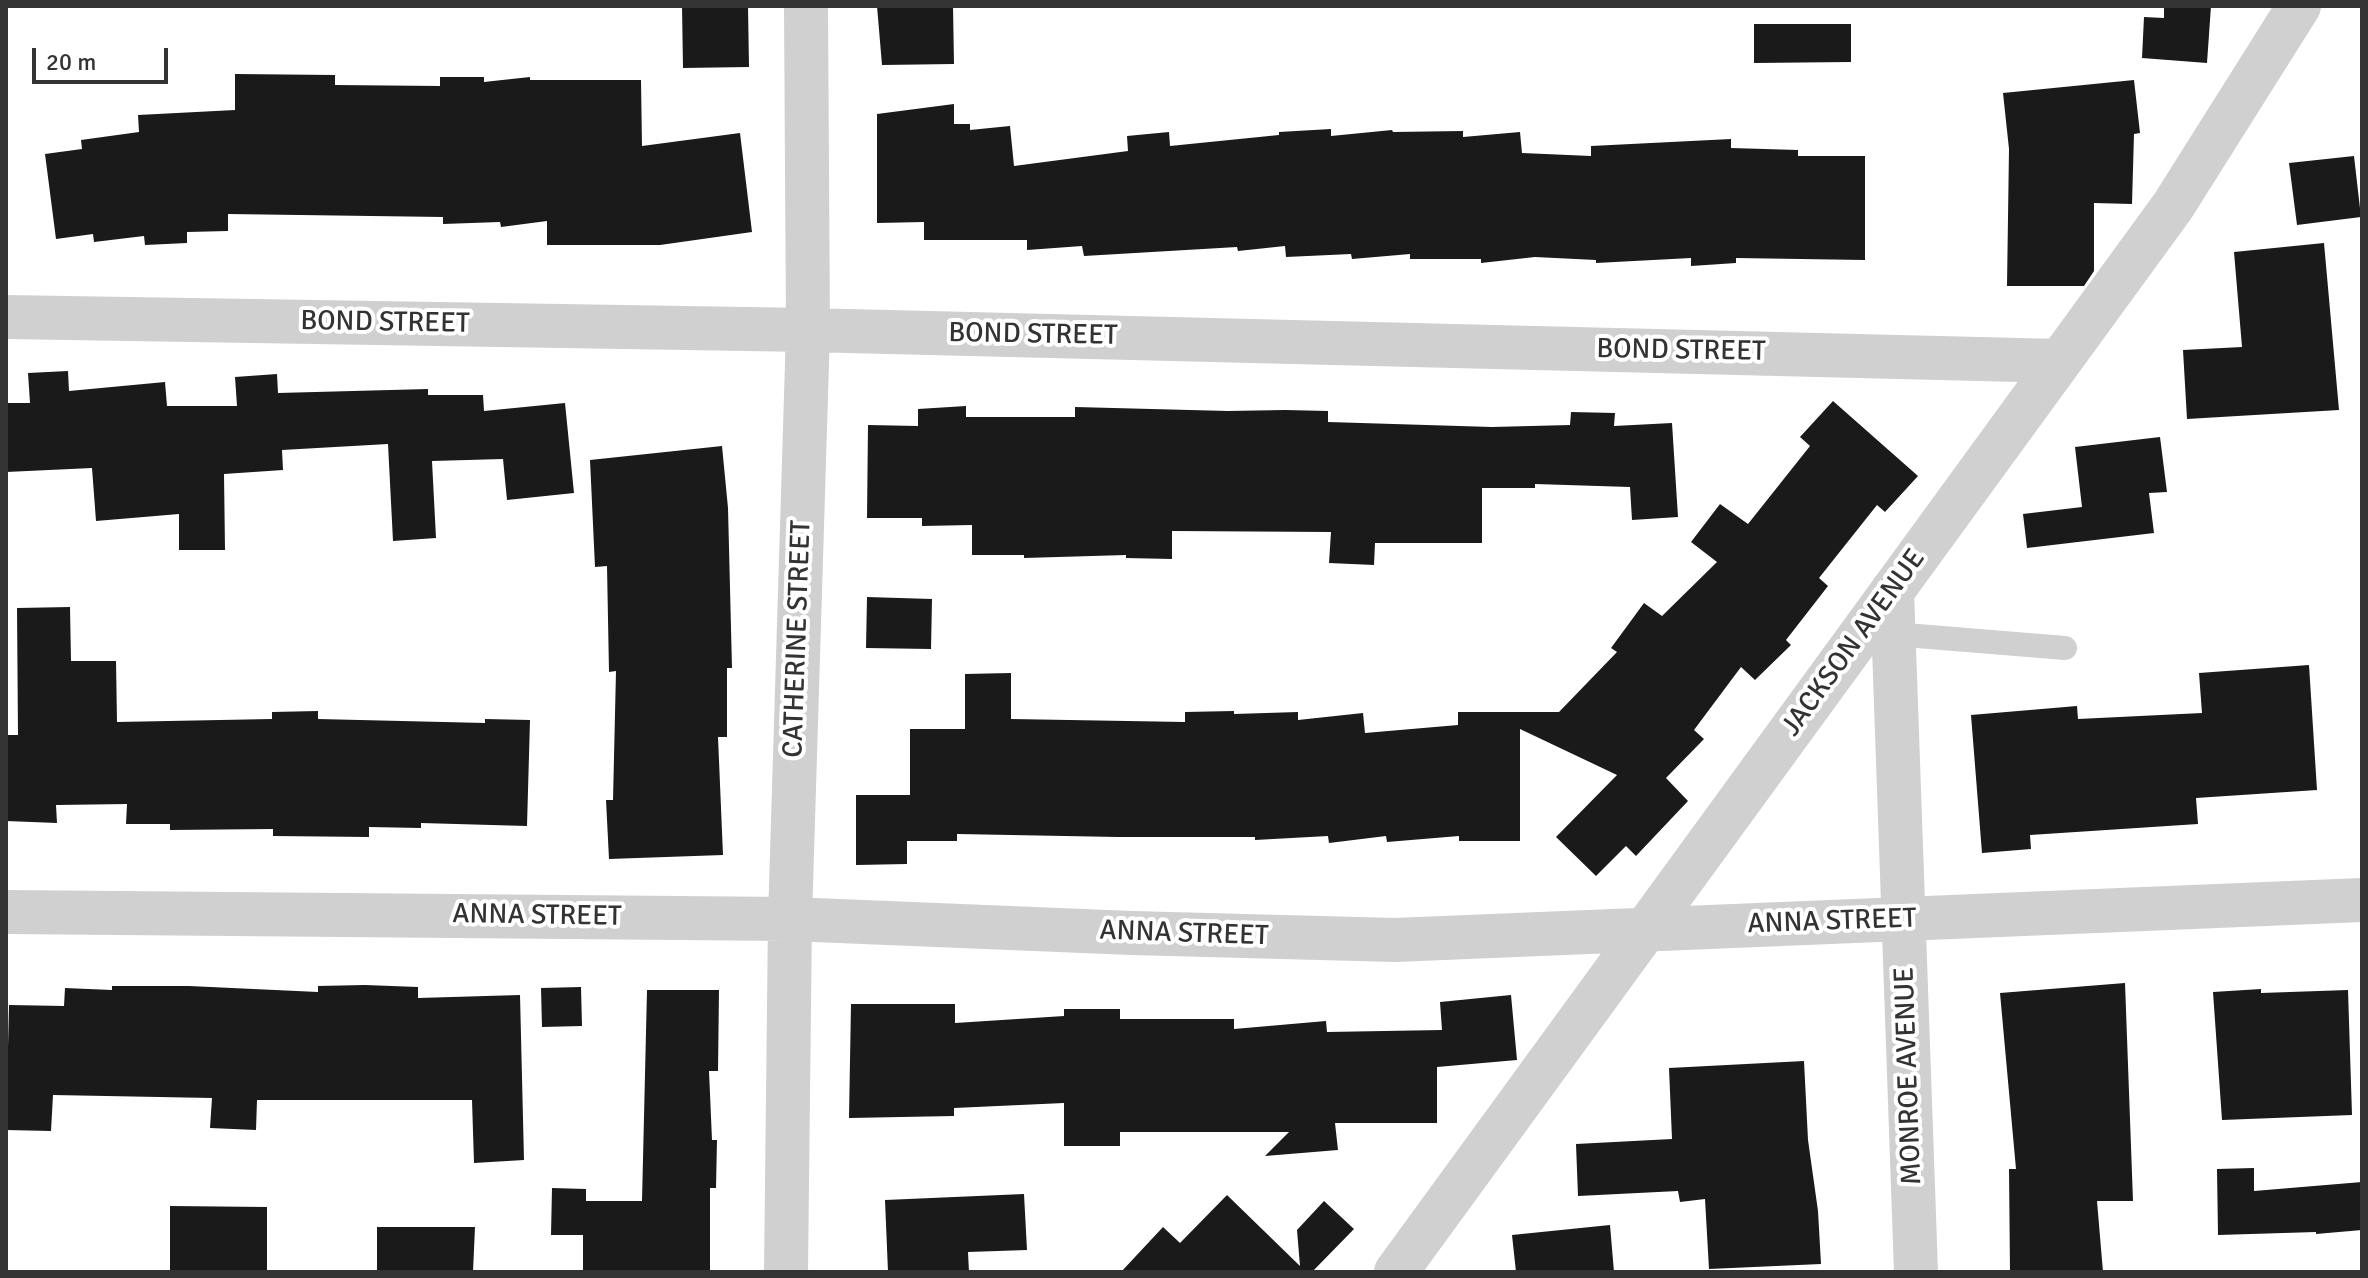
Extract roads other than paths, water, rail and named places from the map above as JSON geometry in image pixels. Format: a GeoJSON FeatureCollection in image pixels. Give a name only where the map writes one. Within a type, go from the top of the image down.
{"type":"FeatureCollection","features":[{"type":"Feature","properties":{"kind":"street","name":"CATHERINE STREET"},"geometry":{"type":"LineString","coordinates":[[786,1272],[790,919],[808,330],[806,6]]}},
{"type":"Feature","properties":{"kind":"street","name":"JACKSON AVENUE"},"geometry":{"type":"LineString","coordinates":[[1396,1272],[2173,206],[2299,6]]}},
{"type":"Feature","properties":{"kind":"street","name":"BOND STREET"},"geometry":{"type":"LineString","coordinates":[[6,317],[808,330],[2060,361]]}},
{"type":"Feature","properties":{"kind":"street","name":"MONROE AVENUE"},"geometry":{"type":"LineString","coordinates":[[1892,591],[1916,1272]]}},
{"type":"Feature","properties":{"kind":"street","name":"ANNA STREET"},"geometry":{"type":"LineString","coordinates":[[6,912],[790,919],[1395,940],[2362,900]]}},
{"type":"Feature","properties":{"kind":"lane"},"geometry":{"type":"LineString","coordinates":[[1893,634],[2065,648]]}}]}
